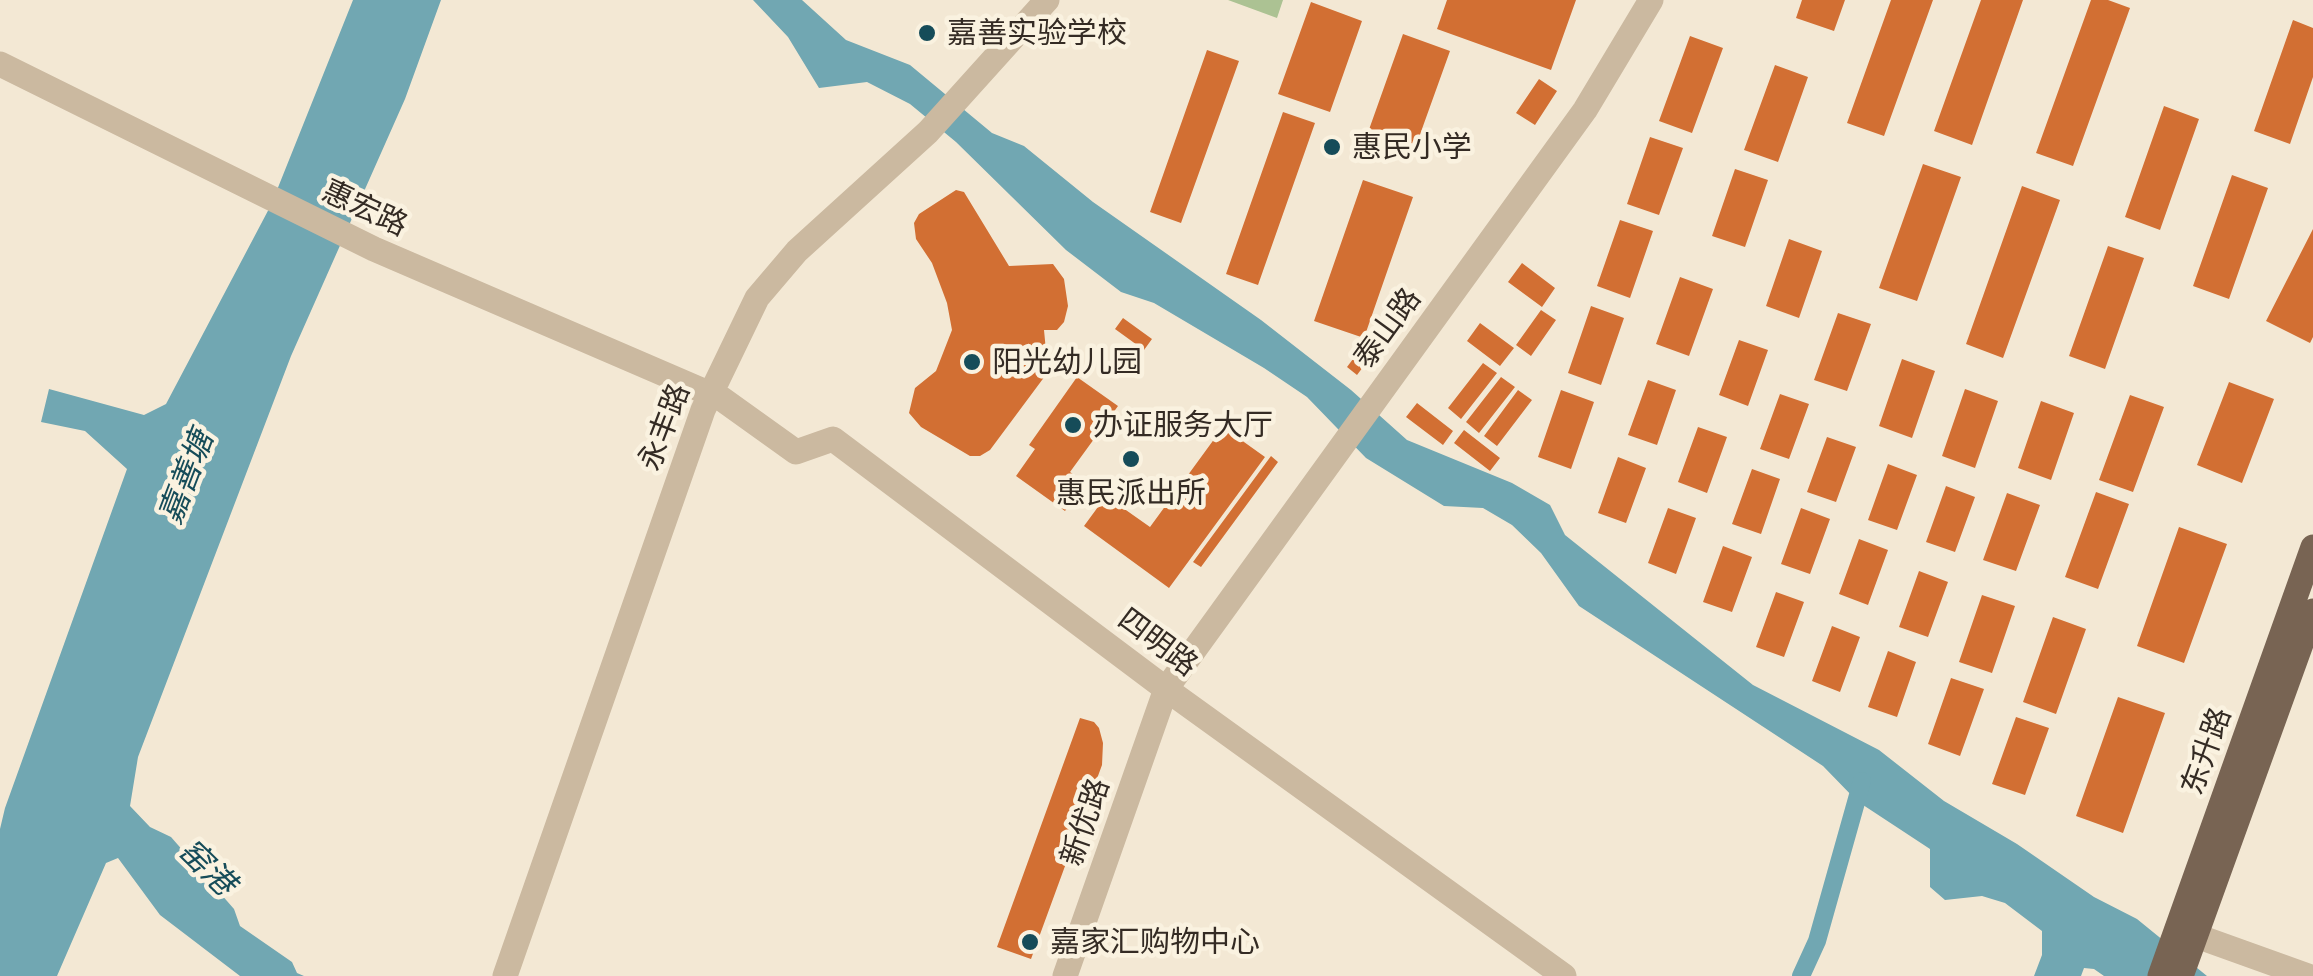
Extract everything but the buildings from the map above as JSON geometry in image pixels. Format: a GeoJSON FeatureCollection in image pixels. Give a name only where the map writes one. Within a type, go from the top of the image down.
{"type":"FeatureCollection","features":[{"type":"Feature","properties":{"kind":"main road","name":"东升路"},"geometry":{"type":"LineString","coordinates":[[2181,976],[2185,935],[2313,547]]}},
{"type":"Feature","properties":{"kind":"main road","name":"东升路"},"geometry":{"type":"LineString","coordinates":[[2160,976],[2185,935],[2313,611]]}},
{"type":"Feature","properties":{"kind":"street","name":"永丰路"},"geometry":{"type":"LineString","coordinates":[[505,976],[710,394],[757,298],[797,250],[928,132],[1046,0]]}},
{"type":"Feature","properties":{"kind":"street","name":"泰山路"},"geometry":{"type":"LineString","coordinates":[[1166,688],[1585,110],[1651,0]]}},
{"type":"Feature","properties":{"kind":"street","name":"惠宏路"},"geometry":{"type":"LineString","coordinates":[[0,64],[374,249],[710,394]]}},
{"type":"Feature","properties":{"kind":"street","name":"四明路"},"geometry":{"type":"LineString","coordinates":[[710,394],[796,452],[834,439],[1166,688],[1564,976]]}},
{"type":"Feature","properties":{"kind":"street","name":"新优路"},"geometry":{"type":"LineString","coordinates":[[1065,976],[1166,688]]}},
{"type":"Feature","properties":{"kind":"street"},"geometry":{"type":"LineString","coordinates":[[2185,935],[2308,976]]}},
{"type":"Feature","properties":{"kind":"green space"},"geometry":{"type":"Polygon","coordinates":[[[1228,0],[1283,0],[1277,18],[1228,0]]]}},
{"type":"Feature","properties":{"kind":"water","name":"嘉善塘"},"geometry":{"type":"Polygon","coordinates":[[[353,0],[441,0],[405,99],[291,356],[138,757],[130,806],[150,827],[171,837],[234,909],[240,926],[292,962],[297,973],[304,976],[240,976],[160,915],[118,858],[106,863],[57,976],[0,976],[0,829],[5,808],[127,469],[85,431],[41,422],[49,389],[144,415],[166,404],[271,205],[353,0]]]}},
{"type":"Feature","properties":{"kind":"water"},"geometry":{"type":"Polygon","coordinates":[[[753,0],[802,0],[846,40],[910,65],[992,133],[1024,146],[1093,202],[1261,320],[1351,390],[1407,440],[1512,483],[1550,505],[1565,535],[1753,685],[1879,750],[1944,801],[2017,844],[2094,897],[2137,919],[2207,976],[2104,976],[2084,968],[2081,976],[2034,976],[2042,955],[2042,931],[2005,903],[1982,896],[1945,900],[1930,887],[1930,849],[1857,801],[1823,766],[1579,606],[1541,553],[1512,525],[1483,508],[1444,506],[1366,458],[1307,397],[1264,368],[1154,303],[1121,292],[1066,250],[956,142],[910,104],[867,82],[819,88],[788,37],[753,0]]]}},
{"type":"Feature","properties":{"kind":"waterway"},"geometry":{"type":"LineString","coordinates":[[1801,976],[1817,941],[1862,781]]}},
{"type":"Feature","properties":{"kind":"place","name":"嘉善实验学校"},"geometry":{"type":"Point","coordinates":[927,33]}},
{"type":"Feature","properties":{"kind":"place","name":"惠民小学"},"geometry":{"type":"Point","coordinates":[1332,147]}},
{"type":"Feature","properties":{"kind":"place","name":"阳光幼儿园"},"geometry":{"type":"Point","coordinates":[972,362]}},
{"type":"Feature","properties":{"kind":"place","name":"办证服务大厅"},"geometry":{"type":"Point","coordinates":[1073,425]}},
{"type":"Feature","properties":{"kind":"place","name":"惠民派出所"},"geometry":{"type":"Point","coordinates":[1131,459]}},
{"type":"Feature","properties":{"kind":"place","name":"嘉家汇购物中心"},"geometry":{"type":"Point","coordinates":[1030,942]}},
{"type":"Feature","properties":{"kind":"water label","name":"窑港"},"geometry":{"type":"Point","coordinates":[207,867]}}]}
